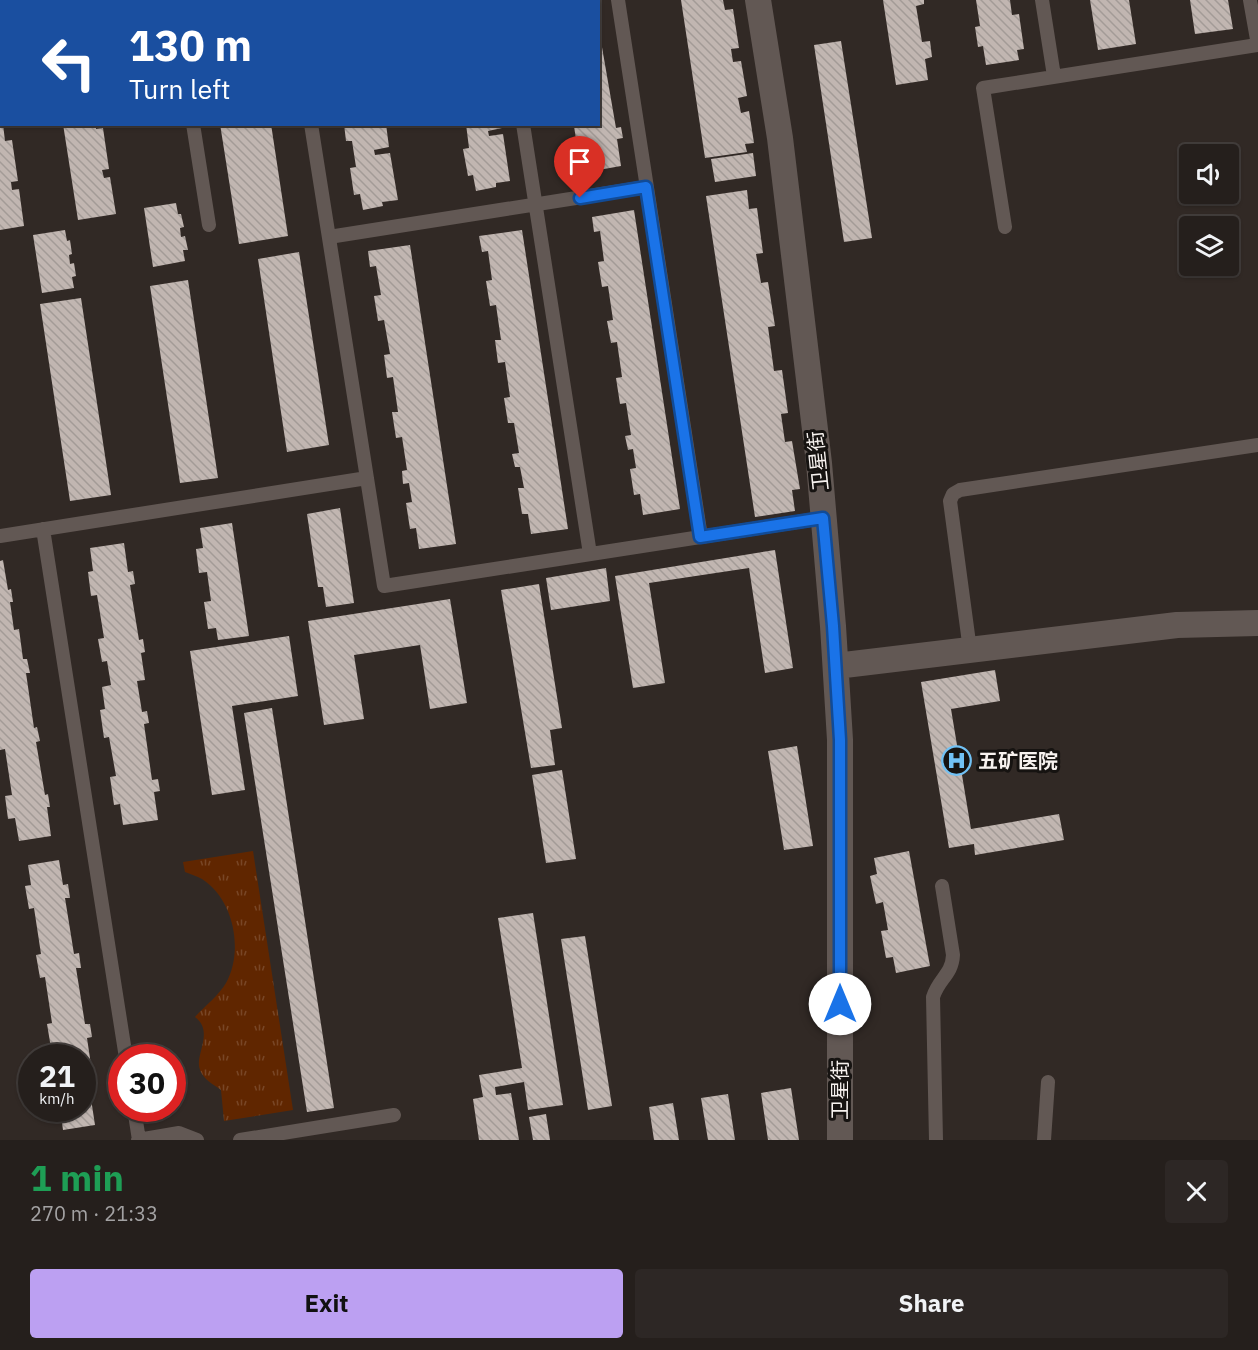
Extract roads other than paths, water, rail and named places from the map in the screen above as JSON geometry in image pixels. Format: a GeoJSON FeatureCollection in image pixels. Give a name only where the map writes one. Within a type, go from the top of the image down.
{"type":"FeatureCollection","features":[{"type":"Feature","properties":{"kind":"street","name":"卫星街"},"geometry":{"type":"LineString","coordinates":[[758,0],[780,138],[823,518],[836,666],[840,752],[840,1140]]}},
{"type":"Feature","properties":{"kind":"street"},"geometry":{"type":"LineString","coordinates":[[836,666],[1177,626],[1258,623]]}},
{"type":"Feature","properties":{"kind":"lane"},"geometry":{"type":"LineString","coordinates":[[618,0],[700,537]]}},
{"type":"Feature","properties":{"kind":"lane"},"geometry":{"type":"LineString","coordinates":[[1042,0],[1054,76]]}},
{"type":"Feature","properties":{"kind":"lane"},"geometry":{"type":"LineString","coordinates":[[1005,227],[983,88],[1258,45],[1250,0]]}},
{"type":"Feature","properties":{"kind":"lane"},"geometry":{"type":"LineString","coordinates":[[193,126],[209,225]]}},
{"type":"Feature","properties":{"kind":"lane"},"geometry":{"type":"LineString","coordinates":[[311,126],[384,586],[823,518]]}},
{"type":"Feature","properties":{"kind":"lane"},"geometry":{"type":"LineString","coordinates":[[523,126],[590,554]]}},
{"type":"Feature","properties":{"kind":"lane"},"geometry":{"type":"LineString","coordinates":[[329,237],[646,187]]}},
{"type":"Feature","properties":{"kind":"lane"},"geometry":{"type":"LineString","coordinates":[[970,650],[950,501],[953,494],[960,490],[1258,445]]}},
{"type":"Feature","properties":{"kind":"lane"},"geometry":{"type":"LineString","coordinates":[[0,536],[367,478]]}},
{"type":"Feature","properties":{"kind":"lane"},"geometry":{"type":"LineString","coordinates":[[44,529],[124,1044]]}},
{"type":"Feature","properties":{"kind":"lane"},"geometry":{"type":"LineString","coordinates":[[936,1140],[933,997],[937,985],[953,966],[942,886]]}},
{"type":"Feature","properties":{"kind":"lane"},"geometry":{"type":"LineString","coordinates":[[1043,1140],[1047,1082]]}},
{"type":"Feature","properties":{"kind":"lane"},"geometry":{"type":"LineString","coordinates":[[240,1140],[394,1115]]}},
{"type":"Feature","properties":{"kind":"lane"},"geometry":{"type":"LineString","coordinates":[[136,1122],[139,1140],[180,1137],[197,1140]]}},
{"type":"Feature","properties":{"kind":"place","name":"五矿医院"},"geometry":{"type":"Point","coordinates":[957,761]}}]}
